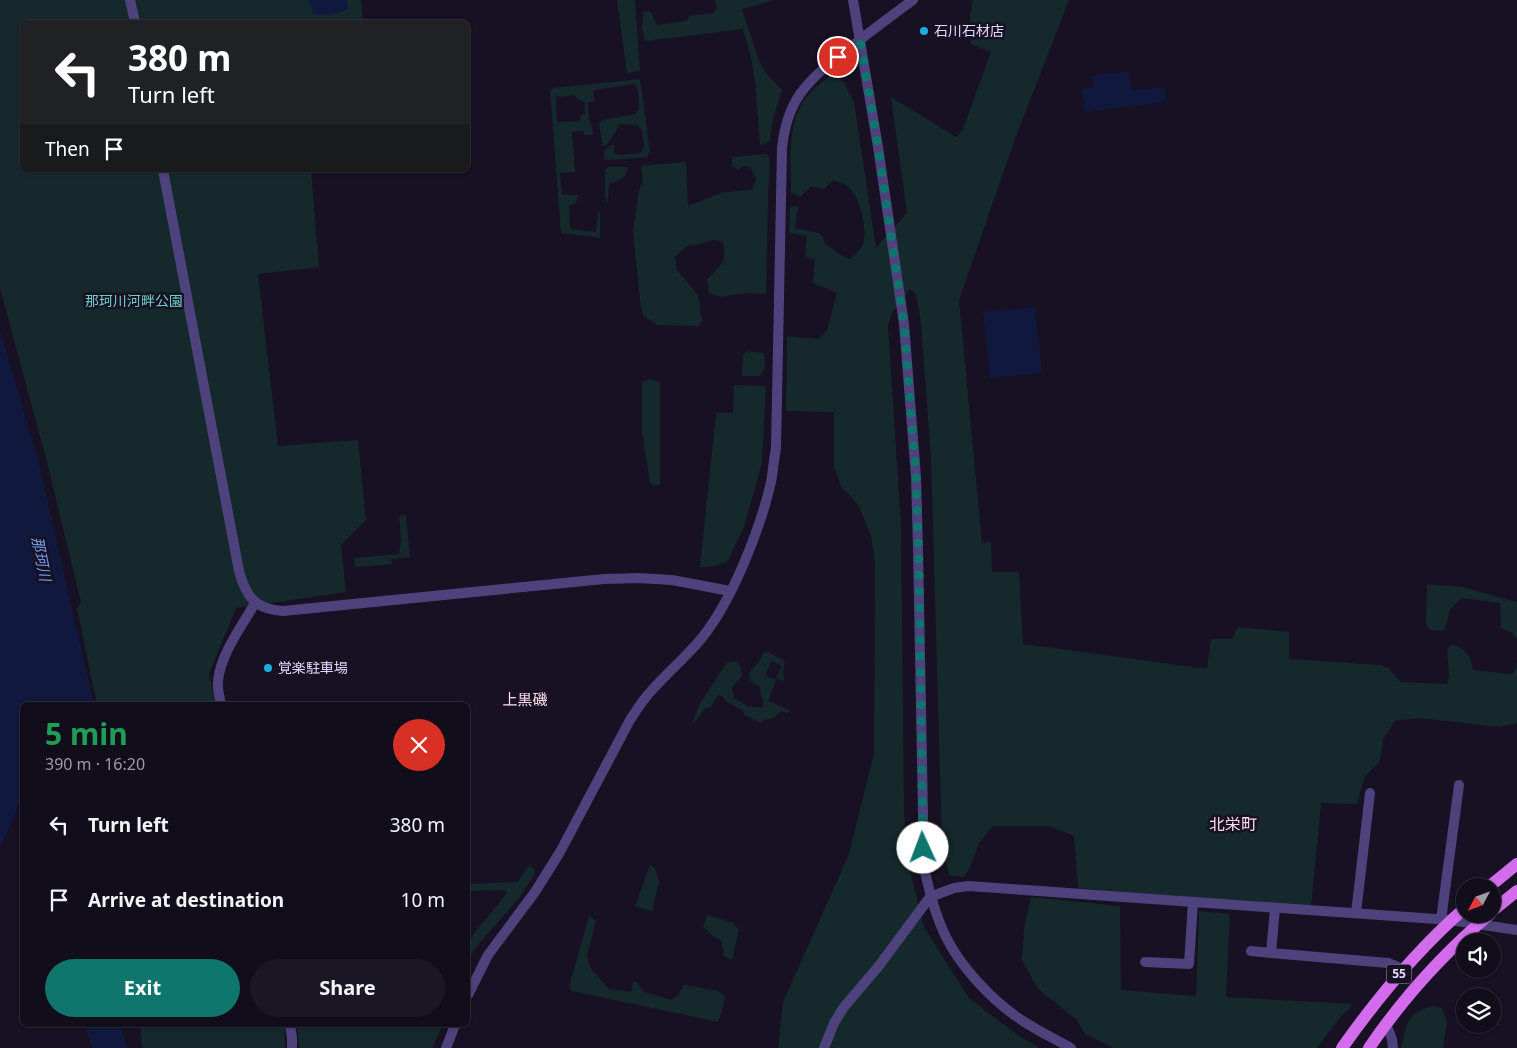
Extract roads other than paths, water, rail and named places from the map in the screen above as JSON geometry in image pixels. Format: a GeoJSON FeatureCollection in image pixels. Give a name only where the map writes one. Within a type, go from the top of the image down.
{"type":"FeatureCollection","features":[{"type":"Feature","properties":{"kind":"main road"},"geometry":{"type":"LineString","coordinates":[[1500,878],[1517,864]]}},
{"type":"Feature","properties":{"kind":"main road"},"geometry":{"type":"LineString","coordinates":[[1501,904],[1517,891]]}},
{"type":"Feature","properties":{"kind":"main road","name":"55"},"geometry":{"type":"LineString","coordinates":[[1342,1048],[1382,993],[1446,920],[1456,914]]}},
{"type":"Feature","properties":{"kind":"main road","name":"55"},"geometry":{"type":"LineString","coordinates":[[1369,1048],[1386,1024],[1427,975],[1478,924]]}},
{"type":"Feature","properties":{"kind":"street"},"geometry":{"type":"LineString","coordinates":[[130,0],[135,20]]}},
{"type":"Feature","properties":{"kind":"street"},"geometry":{"type":"LineString","coordinates":[[852,0],[878,147],[904,324],[916,477],[924,867],[930,897],[946,938],[968,971],[990,994],[1017,1017],[1071,1048]]}},
{"type":"Feature","properties":{"kind":"street"},"geometry":{"type":"LineString","coordinates":[[470,991],[488,956],[531,898],[560,852],[630,720],[653,688],[701,639],[722,608],[730,591],[760,518],[771,482],[776,448],[782,148],[784,129],[791,110],[811,80],[913,0]]}},
{"type":"Feature","properties":{"kind":"street"},"geometry":{"type":"LineString","coordinates":[[163,172],[239,571],[244,589],[255,603],[271,610],[283,611],[604,579],[638,578],[672,580],[730,591]]}},
{"type":"Feature","properties":{"kind":"street"},"geometry":{"type":"LineString","coordinates":[[221,702],[218,682],[222,664],[255,603]]}},
{"type":"Feature","properties":{"kind":"street"},"geometry":{"type":"LineString","coordinates":[[1446,920],[1459,786]]}},
{"type":"Feature","properties":{"kind":"street"},"geometry":{"type":"LineString","coordinates":[[1356,913],[1370,793]]}},
{"type":"Feature","properties":{"kind":"street"},"geometry":{"type":"LineString","coordinates":[[824,1048],[834,1024],[844,1007],[878,967],[930,897],[954,888],[968,886],[1356,913],[1446,920],[1517,930]]}},
{"type":"Feature","properties":{"kind":"street"},"geometry":{"type":"LineString","coordinates":[[1145,962],[1189,964],[1193,902]]}},
{"type":"Feature","properties":{"kind":"street"},"geometry":{"type":"LineString","coordinates":[[1271,953],[1274,908]]}},
{"type":"Feature","properties":{"kind":"street"},"geometry":{"type":"LineString","coordinates":[[1251,951],[1388,963],[1403,969]]}},
{"type":"Feature","properties":{"kind":"street"},"geometry":{"type":"LineString","coordinates":[[1386,1024],[1392,1039],[1393,1048]]}},
{"type":"Feature","properties":{"kind":"street"},"geometry":{"type":"LineString","coordinates":[[290,1027],[292,1048]]}},
{"type":"Feature","properties":{"kind":"street"},"geometry":{"type":"LineString","coordinates":[[446,1048],[453,1027]]}},
{"type":"Feature","properties":{"kind":"water"},"geometry":{"type":"Polygon","coordinates":[[[309,0],[347,0],[348,9],[331,14],[314,14],[309,0]]]}},
{"type":"Feature","properties":{"kind":"water"},"geometry":{"type":"Polygon","coordinates":[[[1129,71],[1132,91],[1165,87],[1166,102],[1085,112],[1082,89],[1093,87],[1092,76],[1129,71]]]}},
{"type":"Feature","properties":{"kind":"water"},"geometry":{"type":"Polygon","coordinates":[[[1035,307],[1042,373],[990,378],[983,312],[1035,307]]]}},
{"type":"Feature","properties":{"kind":"water","name":"那珂川"},"geometry":{"type":"Polygon","coordinates":[[[0,330],[38,459],[93,702],[20,702],[20,799],[0,848],[0,330]]]}},
{"type":"Feature","properties":{"kind":"water"},"geometry":{"type":"Polygon","coordinates":[[[86,1027],[121,1027],[127,1048],[92,1048],[86,1027]]]}},
{"type":"Feature","properties":{"kind":"place","name":"石川石材店"},"geometry":{"type":"Point","coordinates":[924,31]}},
{"type":"Feature","properties":{"kind":"place","name":"覚楽駐車場"},"geometry":{"type":"Point","coordinates":[268,668]}},
{"type":"Feature","properties":{"kind":"district","name":"上黒磯"},"geometry":{"type":"Point","coordinates":[525,700]}},
{"type":"Feature","properties":{"kind":"district","name":"北栄町"},"geometry":{"type":"Point","coordinates":[1233,824]}},
{"type":"Feature","properties":{"kind":"park label","name":"那珂川河畔公園"},"geometry":{"type":"Point","coordinates":[134,301]}}]}
